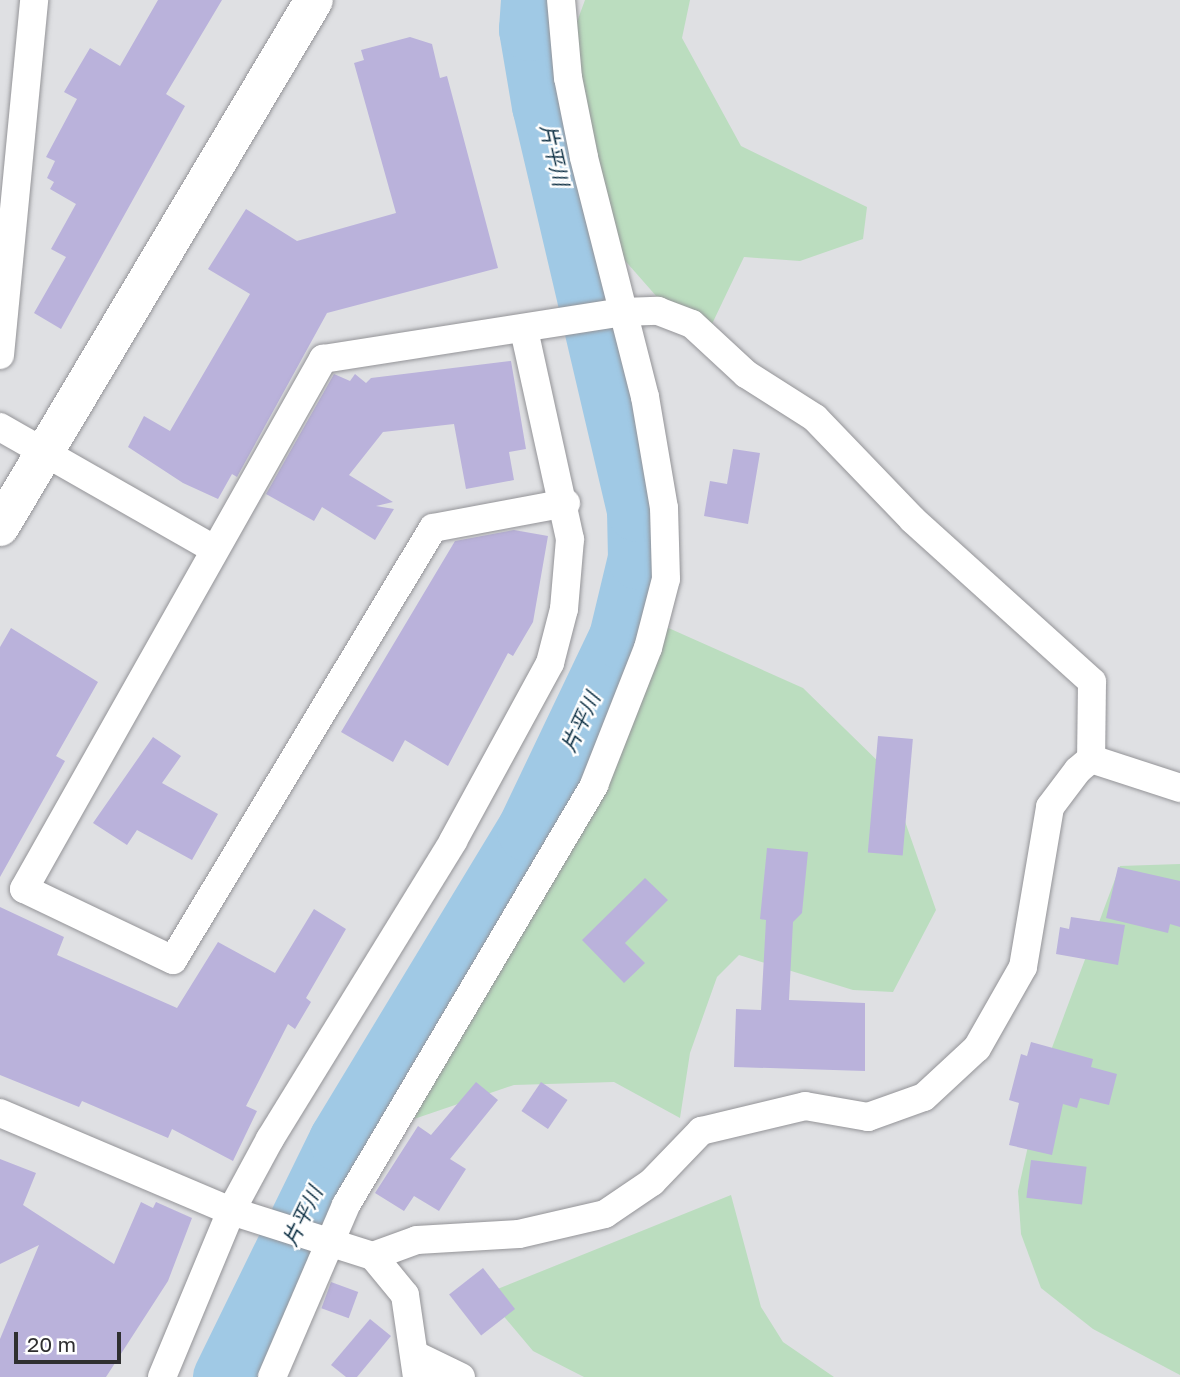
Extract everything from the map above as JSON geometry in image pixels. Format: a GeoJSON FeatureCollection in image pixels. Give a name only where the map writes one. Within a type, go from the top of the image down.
{"type":"FeatureCollection","features":[{"type":"Feature","properties":{"kind":"main road"},"geometry":{"type":"LineString","coordinates":[[0,527],[314,0]]}},
{"type":"Feature","properties":{"kind":"street"},"geometry":{"type":"LineString","coordinates":[[0,355],[34,0]]}},
{"type":"Feature","properties":{"kind":"street"},"geometry":{"type":"LineString","coordinates":[[272,1377],[324,1241],[383,1137],[594,785],[648,648],[666,579],[664,508],[645,397],[617,313],[568,78],[561,0]]}},
{"type":"Feature","properties":{"kind":"street"},"geometry":{"type":"LineString","coordinates":[[373,1256],[417,1240],[519,1234],[605,1214],[652,1182],[702,1131],[805,1106],[868,1117],[924,1097],[977,1048],[1023,967],[1050,807],[1091,759],[1092,682],[913,520],[815,418],[746,374],[692,324],[658,311],[617,313],[323,359],[212,548],[24,889],[173,960],[433,528],[566,503]]}},
{"type":"Feature","properties":{"kind":"street"},"geometry":{"type":"LineString","coordinates":[[162,1377],[243,1215],[550,663],[564,609],[570,539],[566,503],[524,329]]}},
{"type":"Feature","properties":{"kind":"street"},"geometry":{"type":"LineString","coordinates":[[0,428],[212,548]]}},
{"type":"Feature","properties":{"kind":"street"},"geometry":{"type":"LineString","coordinates":[[1091,759],[1180,788]]}},
{"type":"Feature","properties":{"kind":"street"},"geometry":{"type":"LineString","coordinates":[[0,1113],[243,1215],[373,1256],[405,1295],[416,1366],[461,1377]]}},
{"type":"Feature","properties":{"kind":"green space"},"geometry":{"type":"Polygon","coordinates":[[[585,0],[690,0],[682,38],[741,146],[867,207],[863,239],[800,261],[744,257],[701,347],[621,256],[571,38],[585,0]]]}},
{"type":"Feature","properties":{"kind":"green space"},"geometry":{"type":"Polygon","coordinates":[[[655,622],[803,688],[887,770],[936,910],[893,992],[853,990],[739,955],[717,977],[690,1053],[680,1118],[614,1082],[514,1085],[414,1119],[485,964],[559,861],[655,622]]]}},
{"type":"Feature","properties":{"kind":"green space"},"geometry":{"type":"Polygon","coordinates":[[[1180,864],[1180,1375],[1093,1329],[1041,1288],[1021,1234],[1018,1191],[1047,1061],[1120,866],[1180,864]]]}},
{"type":"Feature","properties":{"kind":"green space"},"geometry":{"type":"Polygon","coordinates":[[[731,1195],[761,1307],[783,1342],[834,1377],[584,1377],[533,1351],[485,1294],[731,1195]]]}},
{"type":"Feature","properties":{"kind":"building"},"geometry":{"type":"Polygon","coordinates":[[[158,0],[222,0],[166,94],[185,106],[61,329],[34,313],[66,257],[51,249],[76,204],[50,189],[54,182],[47,178],[55,161],[46,157],[77,99],[64,92],[90,48],[120,66],[158,0]]]}},
{"type":"Feature","properties":{"kind":"building"},"geometry":{"type":"Polygon","coordinates":[[[410,37],[432,44],[440,78],[447,76],[498,268],[327,313],[237,477],[232,474],[218,499],[183,483],[128,447],[144,416],[170,431],[250,294],[208,269],[246,209],[297,241],[396,213],[354,63],[364,60],[361,50],[410,37]]]}},
{"type":"Feature","properties":{"kind":"building"},"geometry":{"type":"Polygon","coordinates":[[[511,361],[526,449],[509,452],[514,480],[466,489],[454,424],[383,432],[349,475],[393,502],[376,506],[394,509],[375,540],[322,507],[314,521],[266,494],[334,374],[350,381],[355,374],[366,383],[371,378],[511,361]]]}},
{"type":"Feature","properties":{"kind":"building"},"geometry":{"type":"Polygon","coordinates":[[[733,449],[760,453],[748,524],[704,516],[710,481],[727,484],[733,449]]]}},
{"type":"Feature","properties":{"kind":"building"},"geometry":{"type":"Polygon","coordinates":[[[514,530],[548,536],[533,622],[513,656],[508,653],[448,766],[405,740],[393,762],[341,732],[455,541],[514,530]]]}},
{"type":"Feature","properties":{"kind":"building"},"geometry":{"type":"Polygon","coordinates":[[[11,628],[98,682],[56,756],[65,761],[0,877],[0,647],[11,628]]]}},
{"type":"Feature","properties":{"kind":"building"},"geometry":{"type":"Polygon","coordinates":[[[878,736],[913,739],[903,856],[868,853],[878,736]]]}},
{"type":"Feature","properties":{"kind":"building"},"geometry":{"type":"Polygon","coordinates":[[[153,737],[181,756],[162,783],[218,814],[192,860],[137,830],[127,845],[93,823],[153,737]]]}},
{"type":"Feature","properties":{"kind":"building"},"geometry":{"type":"Polygon","coordinates":[[[767,848],[808,852],[802,913],[793,922],[789,1000],[865,1003],[865,1071],[734,1067],[736,1009],[761,1010],[766,920],[760,919],[767,848]]]}},
{"type":"Feature","properties":{"kind":"building"},"geometry":{"type":"Polygon","coordinates":[[[1118,867],[1180,881],[1180,927],[1170,924],[1168,933],[1106,918],[1118,867]]]}},
{"type":"Feature","properties":{"kind":"building"},"geometry":{"type":"Polygon","coordinates":[[[645,878],[668,900],[625,943],[645,963],[624,983],[582,940],[645,878]]]}},
{"type":"Feature","properties":{"kind":"building"},"geometry":{"type":"Polygon","coordinates":[[[0,907],[64,937],[57,955],[177,1008],[218,942],[275,973],[314,909],[346,929],[306,998],[311,1002],[295,1029],[288,1024],[246,1106],[257,1111],[233,1161],[172,1129],[168,1138],[82,1101],[79,1107],[0,1075],[0,907]]]}},
{"type":"Feature","properties":{"kind":"building"},"geometry":{"type":"Polygon","coordinates":[[[1071,917],[1125,925],[1118,965],[1056,954],[1060,927],[1069,929],[1071,917]]]}},
{"type":"Feature","properties":{"kind":"building"},"geometry":{"type":"Polygon","coordinates":[[[1031,1042],[1093,1059],[1091,1067],[1117,1074],[1109,1105],[1080,1098],[1077,1108],[1063,1104],[1052,1155],[1009,1145],[1019,1103],[1009,1100],[1021,1054],[1027,1056],[1031,1042]]]}},
{"type":"Feature","properties":{"kind":"building"},"geometry":{"type":"Polygon","coordinates":[[[476,1082],[498,1100],[450,1159],[466,1169],[439,1211],[414,1196],[404,1211],[375,1193],[418,1126],[431,1135],[476,1082]]]}},
{"type":"Feature","properties":{"kind":"building"},"geometry":{"type":"Polygon","coordinates":[[[541,1082],[568,1100],[548,1129],[521,1111],[541,1082]]]}},
{"type":"Feature","properties":{"kind":"building"},"geometry":{"type":"Polygon","coordinates":[[[0,1159],[36,1173],[23,1205],[114,1264],[141,1202],[153,1208],[156,1202],[192,1218],[168,1281],[106,1377],[0,1377],[0,1339],[39,1245],[0,1264],[0,1159]]]}},
{"type":"Feature","properties":{"kind":"building"},"geometry":{"type":"Polygon","coordinates":[[[1031,1160],[1087,1167],[1082,1205],[1026,1198],[1031,1160]]]}},
{"type":"Feature","properties":{"kind":"building"},"geometry":{"type":"Polygon","coordinates":[[[483,1268],[515,1309],[481,1335],[449,1294],[483,1268]]]}},
{"type":"Feature","properties":{"kind":"building"},"geometry":{"type":"Polygon","coordinates":[[[331,1282],[358,1292],[349,1318],[321,1308],[331,1282]]]}},
{"type":"Feature","properties":{"kind":"building"},"geometry":{"type":"Polygon","coordinates":[[[370,1319],[391,1336],[357,1377],[346,1377],[331,1365],[370,1319]]]}},
{"type":"Feature","properties":{"kind":"waterway","name":"片平川"},"geometry":{"type":"LineString","coordinates":[[224,1377],[340,1140],[528,830],[620,637],[639,558],[638,510],[543,106],[530,29],[532,0]]}}]}
